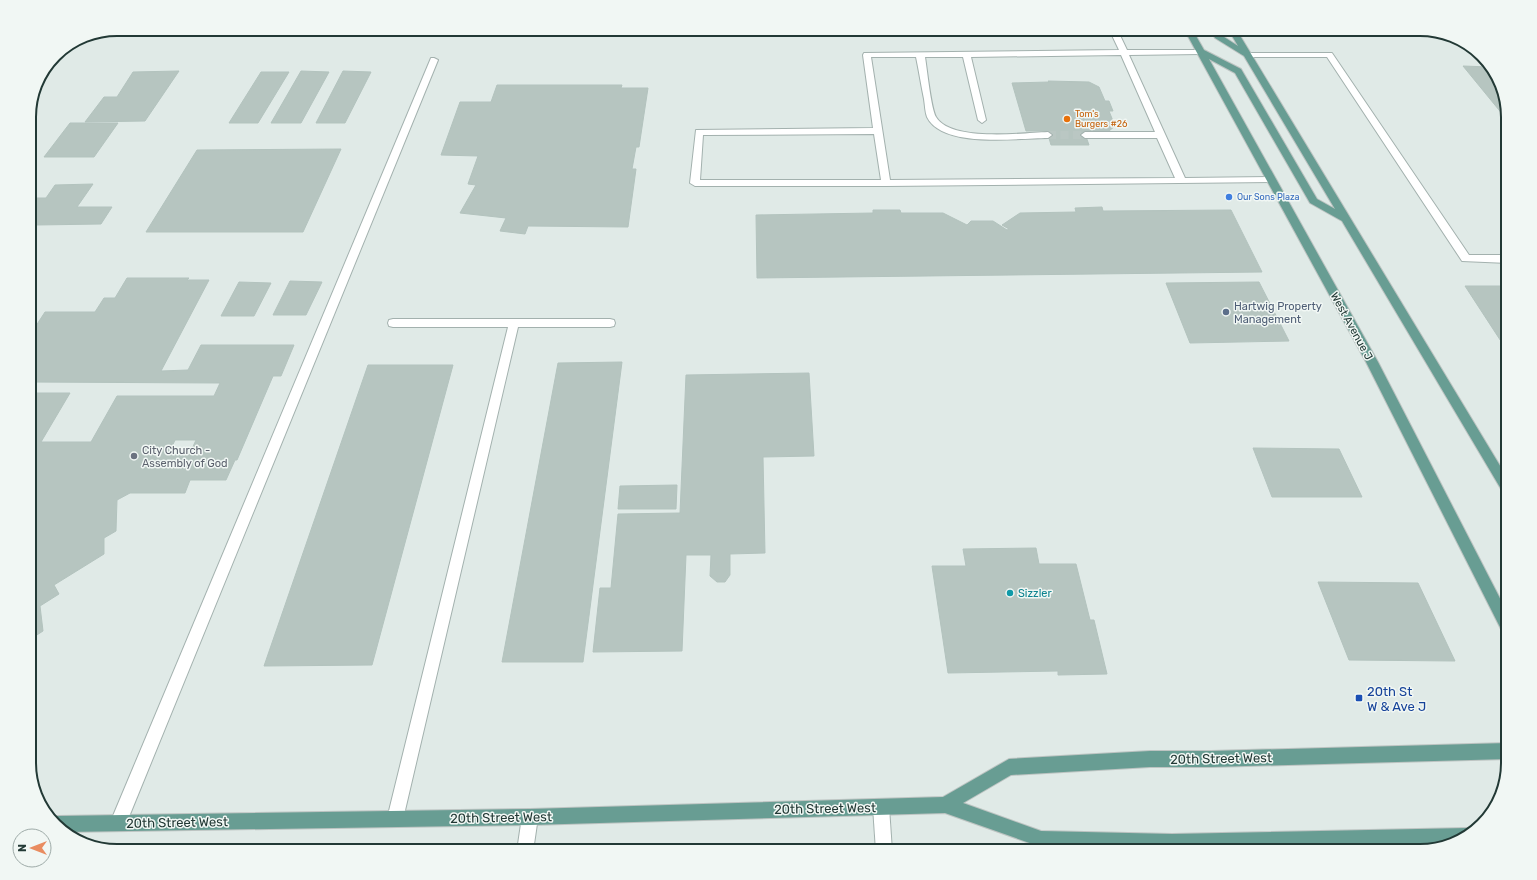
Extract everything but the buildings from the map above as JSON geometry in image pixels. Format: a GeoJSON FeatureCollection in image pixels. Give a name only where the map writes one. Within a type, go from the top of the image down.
{"type":"FeatureCollection","features":[{"type":"Feature","properties":{"kind":"main road","name":"West Avenue J"},"geometry":{"type":"LineString","coordinates":[[1192,36],[1372,362],[1501,614]]}},
{"type":"Feature","properties":{"kind":"main road"},"geometry":{"type":"LineString","coordinates":[[1218,36],[1247,55]]}},
{"type":"Feature","properties":{"kind":"main road"},"geometry":{"type":"LineString","coordinates":[[1236,36],[1501,478]]}},
{"type":"Feature","properties":{"kind":"main road"},"geometry":{"type":"LineString","coordinates":[[1201,52],[1238,71],[1313,201],[1346,219]]}},
{"type":"Feature","properties":{"kind":"main road","name":"20th Street West"},"geometry":{"type":"LineString","coordinates":[[945,805],[1009,767],[1150,759],[1211,759],[1501,751]]}},
{"type":"Feature","properties":{"kind":"main road","name":"20th Street West"},"geometry":{"type":"LineString","coordinates":[[64,824],[530,817],[945,805],[1041,839],[1124,844]]}},
{"type":"Feature","properties":{"kind":"main road","name":"20th Street West"},"geometry":{"type":"LineString","coordinates":[[1253,844],[1454,836]]}},
{"type":"Feature","properties":{"kind":"lane"},"geometry":{"type":"LineString","coordinates":[[1116,36],[1181,180]]}},
{"type":"Feature","properties":{"kind":"lane"},"geometry":{"type":"LineString","coordinates":[[886,183],[868,55],[1201,52]]}},
{"type":"Feature","properties":{"kind":"lane"},"geometry":{"type":"LineString","coordinates":[[920,54],[931,116],[936,123],[946,130],[969,135],[1048,135]]}},
{"type":"Feature","properties":{"kind":"lane"},"geometry":{"type":"LineString","coordinates":[[966,54],[982,120]]}},
{"type":"Feature","properties":{"kind":"lane"},"geometry":{"type":"LineString","coordinates":[[1247,55],[1329,54],[1466,259],[1501,259]]}},
{"type":"Feature","properties":{"kind":"lane"},"geometry":{"type":"LineString","coordinates":[[118,823],[434,60]]}},
{"type":"Feature","properties":{"kind":"lane"},"geometry":{"type":"LineString","coordinates":[[878,132],[699,132],[696,183],[1271,180]]}},
{"type":"Feature","properties":{"kind":"lane"},"geometry":{"type":"LineString","coordinates":[[1085,135],[1161,135]]}},
{"type":"Feature","properties":{"kind":"lane"},"geometry":{"type":"LineString","coordinates":[[393,323],[610,323]]}},
{"type":"Feature","properties":{"kind":"lane"},"geometry":{"type":"LineString","coordinates":[[395,819],[514,323]]}},
{"type":"Feature","properties":{"kind":"lane"},"geometry":{"type":"LineString","coordinates":[[881,807],[884,844]]}},
{"type":"Feature","properties":{"kind":"lane"},"geometry":{"type":"LineString","coordinates":[[526,844],[530,817]]}},
{"type":"Feature","properties":{"kind":"tunnel"},"geometry":{"type":"LineString","coordinates":[[1048,135],[1085,135]]}},
{"type":"Feature","properties":{"kind":"place","name":"Tom's Burgers #26"},"geometry":{"type":"Point","coordinates":[1067,119]}},
{"type":"Feature","properties":{"kind":"place","name":"Our Sons Plaza"},"geometry":{"type":"Point","coordinates":[1229,197]}},
{"type":"Feature","properties":{"kind":"place","name":"Hartwig Property Management"},"geometry":{"type":"Point","coordinates":[1226,312]}},
{"type":"Feature","properties":{"kind":"place","name":"City Church - Assembly of God"},"geometry":{"type":"Point","coordinates":[134,456]}},
{"type":"Feature","properties":{"kind":"place","name":"Sizzler"},"geometry":{"type":"Point","coordinates":[1010,593]}},
{"type":"Feature","properties":{"kind":"place","name":"20th St W & Ave J"},"geometry":{"type":"Point","coordinates":[1359,698]}}]}
